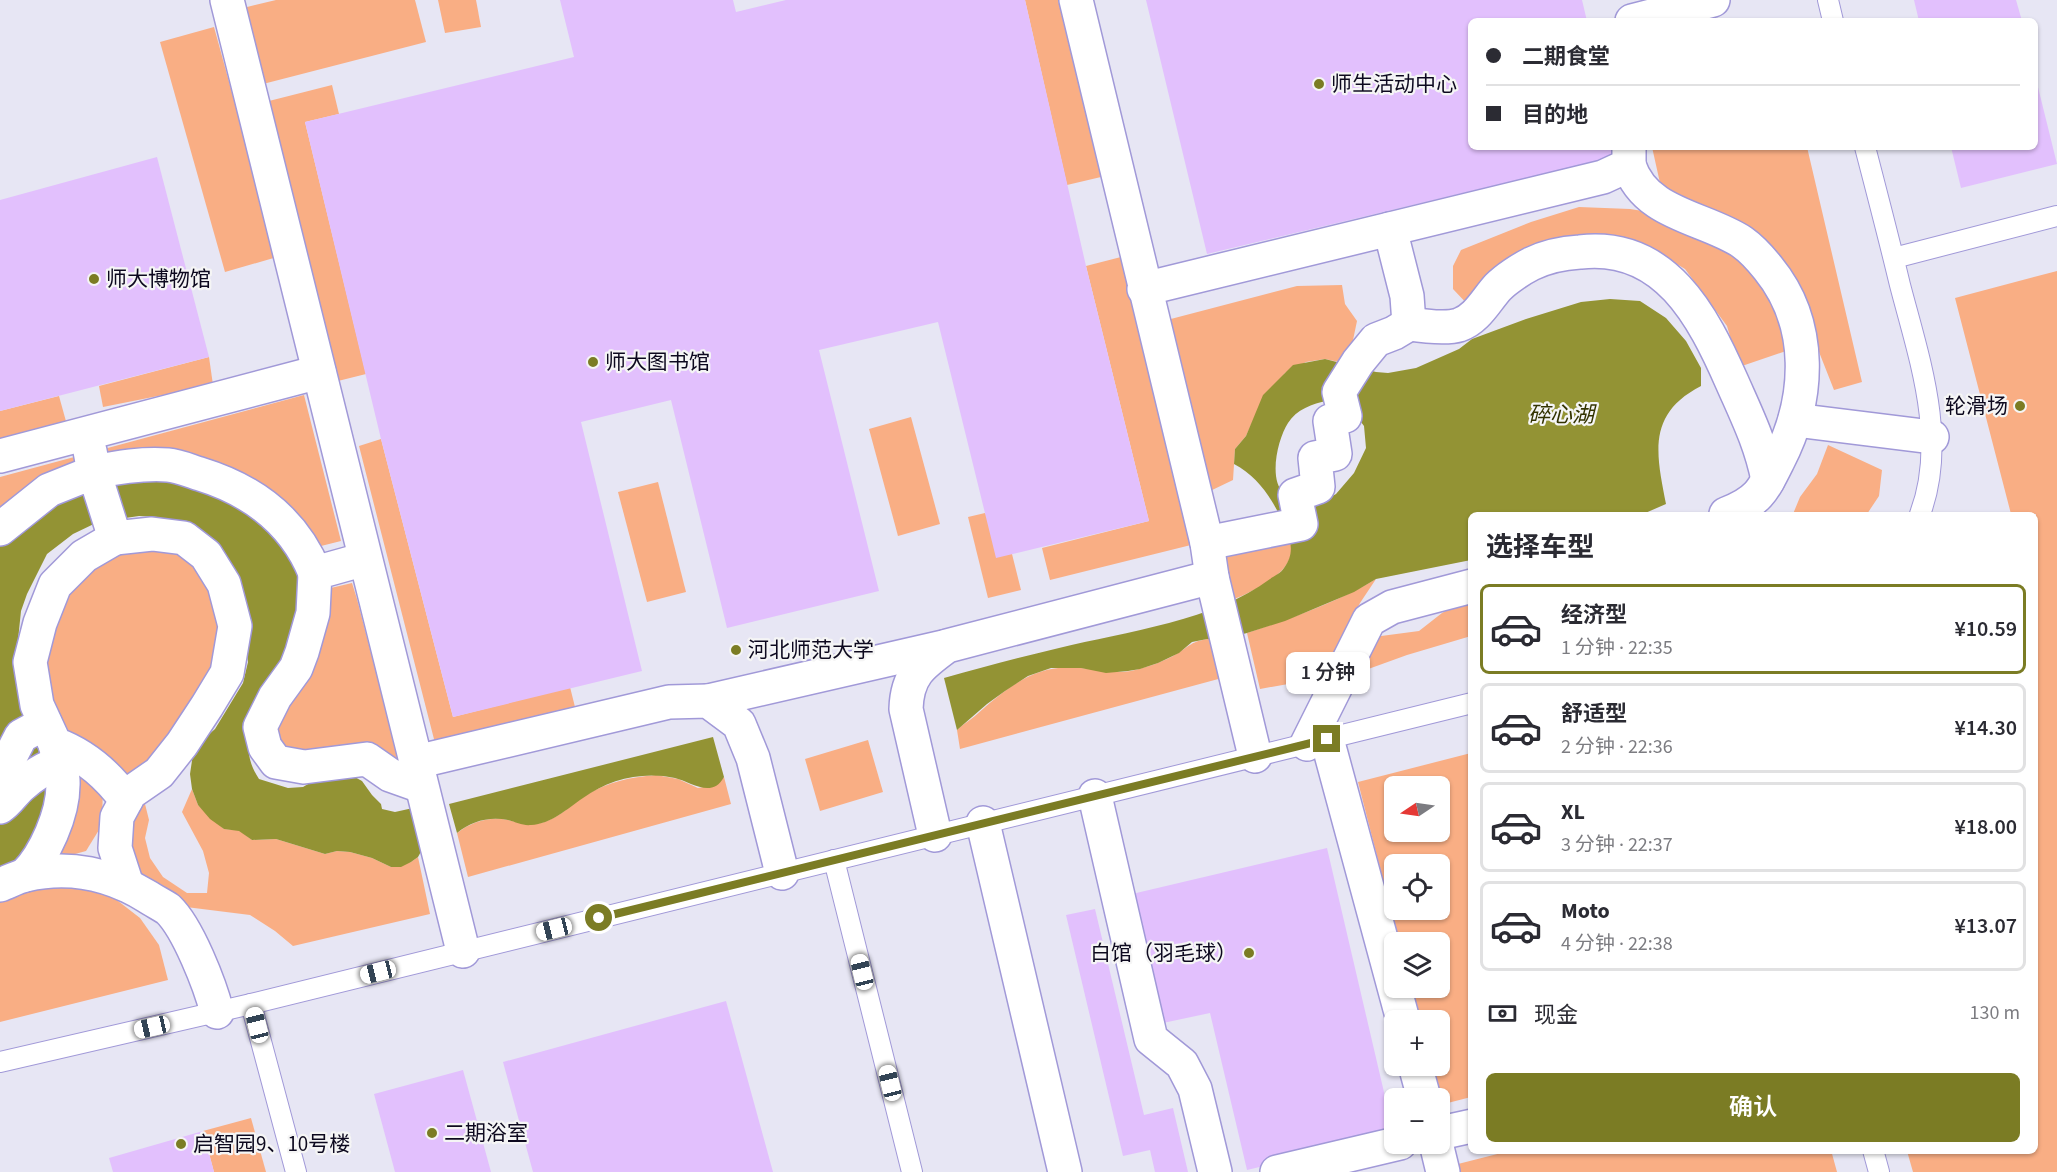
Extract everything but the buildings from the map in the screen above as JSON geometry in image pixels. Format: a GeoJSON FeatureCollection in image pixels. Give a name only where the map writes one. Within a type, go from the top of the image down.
{"type":"FeatureCollection","features":[{"type":"Feature","properties":{"kind":"street"},"geometry":{"type":"LineString","coordinates":[[227,0],[463,951]]}},
{"type":"Feature","properties":{"kind":"street"},"geometry":{"type":"LineString","coordinates":[[1076,0],[1207,543],[1215,588],[1255,756]]}},
{"type":"Feature","properties":{"kind":"street"},"geometry":{"type":"LineString","coordinates":[[1642,18],[1697,2]]}},
{"type":"Feature","properties":{"kind":"street"},"geometry":{"type":"LineString","coordinates":[[1144,289],[1604,177],[1629,156],[1634,180],[1647,194],[1665,207],[1741,242],[1755,253],[1785,294],[1794,314],[1803,354],[1802,384],[1790,438],[1763,498],[1731,512]]}},
{"type":"Feature","properties":{"kind":"street"},"geometry":{"type":"LineString","coordinates":[[1390,229],[1407,296],[1409,324]]}},
{"type":"Feature","properties":{"kind":"street"},"geometry":{"type":"LineString","coordinates":[[1207,543],[1301,524],[1295,495],[1318,487],[1315,458],[1335,454],[1330,421],[1345,416],[1339,392],[1376,340],[1409,324],[1428,327],[1460,325],[1478,313],[1499,286],[1530,264],[1560,254],[1596,250],[1622,253],[1649,265],[1671,281],[1692,307],[1719,353],[1753,426],[1763,458],[1763,498]]}},
{"type":"Feature","properties":{"kind":"street"},"geometry":{"type":"LineString","coordinates":[[0,456],[319,372]]}},
{"type":"Feature","properties":{"kind":"street"},"geometry":{"type":"LineString","coordinates":[[1795,420],[1932,437]]}},
{"type":"Feature","properties":{"kind":"street"},"geometry":{"type":"LineString","coordinates":[[86,434],[114,533]]}},
{"type":"Feature","properties":{"kind":"street"},"geometry":{"type":"LineString","coordinates":[[0,529],[49,490],[96,475],[146,464],[172,465],[212,478],[240,490],[267,506],[286,524],[307,553],[315,573],[313,613],[302,652],[296,668],[275,697],[260,727],[265,747],[276,762],[304,767],[368,759],[390,775],[418,774],[669,702],[708,701],[1215,588]]}},
{"type":"Feature","properties":{"kind":"street"},"geometry":{"type":"LineString","coordinates":[[13,880],[36,865],[62,807],[64,783],[37,705],[30,662],[44,613],[55,585],[84,556],[114,533],[152,534],[184,538],[206,555],[224,584],[235,626],[227,673],[207,706],[182,744],[159,772],[130,793],[117,817],[115,848],[127,885]]}},
{"type":"Feature","properties":{"kind":"street"},"geometry":{"type":"LineString","coordinates":[[315,573],[365,559]]}},
{"type":"Feature","properties":{"kind":"street"},"geometry":{"type":"LineString","coordinates":[[1400,1010],[1317,741],[1369,620],[1392,607],[1468,587]]}},
{"type":"Feature","properties":{"kind":"street"},"geometry":{"type":"LineString","coordinates":[[935,835],[906,709],[906,694],[913,675],[925,662],[947,646]]}},
{"type":"Feature","properties":{"kind":"street"},"geometry":{"type":"LineString","coordinates":[[708,701],[739,724],[753,758],[782,873]]}},
{"type":"Feature","properties":{"kind":"street"},"geometry":{"type":"LineString","coordinates":[[0,777],[21,736],[53,748],[71,750],[96,766],[126,800]]}},
{"type":"Feature","properties":{"kind":"street"},"geometry":{"type":"LineString","coordinates":[[0,807],[8,802],[21,786],[44,769],[53,748]]}},
{"type":"Feature","properties":{"kind":"street"},"geometry":{"type":"LineString","coordinates":[[1095,796],[1151,1039],[1182,1064],[1195,1089],[1215,1172]]}},
{"type":"Feature","properties":{"kind":"street"},"geometry":{"type":"LineString","coordinates":[[983,823],[1065,1172]]}},
{"type":"Feature","properties":{"kind":"street"},"geometry":{"type":"LineString","coordinates":[[13,880],[59,871],[100,874],[127,885],[168,910],[202,967],[212,990],[217,1012]]}},
{"type":"Feature","properties":{"kind":"street"},"geometry":{"type":"LineString","coordinates":[[1450,1132],[1468,1127]]}},
{"type":"Feature","properties":{"kind":"street"},"geometry":{"type":"LineString","coordinates":[[1276,1172],[1384,1147]]}},
{"type":"Feature","properties":{"kind":"street"},"geometry":{"type":"LineString","coordinates":[[1439,1154],[1443,1172]]}},
{"type":"Feature","properties":{"kind":"lane"},"geometry":{"type":"LineString","coordinates":[[1828,0],[1832,18]]}},
{"type":"Feature","properties":{"kind":"lane"},"geometry":{"type":"LineString","coordinates":[[1866,150],[1927,393],[1932,437],[1926,498],[1921,512]]}},
{"type":"Feature","properties":{"kind":"lane"},"geometry":{"type":"LineString","coordinates":[[1894,258],[2057,216]]}},
{"type":"Feature","properties":{"kind":"lane"},"geometry":{"type":"LineString","coordinates":[[0,1062],[252,1004],[1468,704]]}},
{"type":"Feature","properties":{"kind":"lane"},"geometry":{"type":"LineString","coordinates":[[834,860],[912,1172]]}},
{"type":"Feature","properties":{"kind":"lane"},"geometry":{"type":"LineString","coordinates":[[252,1004],[296,1172]]}},
{"type":"Feature","properties":{"kind":"lane"},"geometry":{"type":"LineString","coordinates":[[1874,1154],[1879,1172]]}},
{"type":"Feature","properties":{"kind":"shaded area"},"geometry":{"type":"Polygon","coordinates":[[[276,0],[415,0],[426,42],[263,84],[243,8],[276,0]]]}},
{"type":"Feature","properties":{"kind":"shaded area"},"geometry":{"type":"Polygon","coordinates":[[[438,0],[476,0],[481,27],[445,33],[438,0]]]}},
{"type":"Feature","properties":{"kind":"shaded area"},"geometry":{"type":"Polygon","coordinates":[[[1025,0],[1058,0],[1101,177],[1067,185],[1025,0]]]}},
{"type":"Feature","properties":{"kind":"shaded area"},"geometry":{"type":"Polygon","coordinates":[[[214,27],[277,257],[225,272],[160,42],[214,27]]]}},
{"type":"Feature","properties":{"kind":"shaded area"},"geometry":{"type":"Polygon","coordinates":[[[332,85],[339,114],[305,122],[366,374],[338,381],[269,101],[332,85]]]}},
{"type":"Feature","properties":{"kind":"shaded area"},"geometry":{"type":"Polygon","coordinates":[[[1653,150],[1808,150],[1862,382],[1834,390],[1808,324],[1799,292],[1664,201],[1653,150]]]}},
{"type":"Feature","properties":{"kind":"shaded area"},"geometry":{"type":"Polygon","coordinates":[[[1579,207],[1630,209],[1662,214],[1717,238],[1766,282],[1792,349],[1739,367],[1727,326],[1685,269],[1652,249],[1608,238],[1471,308],[1453,289],[1453,266],[1461,250],[1531,222],[1579,207]]]}},
{"type":"Feature","properties":{"kind":"shaded area"},"geometry":{"type":"Polygon","coordinates":[[[1121,257],[1191,545],[1050,580],[1042,548],[1149,521],[1086,266],[1121,257]]]}},
{"type":"Feature","properties":{"kind":"shaded area"},"geometry":{"type":"Polygon","coordinates":[[[2057,271],[2057,1172],[1913,1172],[1908,1154],[2038,1154],[2038,512],[2010,512],[1955,298],[2057,271]]]}},
{"type":"Feature","properties":{"kind":"shaded area"},"geometry":{"type":"Polygon","coordinates":[[[1342,285],[1345,304],[1357,321],[1348,364],[1325,359],[1306,362],[1285,373],[1256,414],[1246,436],[1235,449],[1233,480],[1208,492],[1167,320],[1297,286],[1342,285]]]}},
{"type":"Feature","properties":{"kind":"shaded area"},"geometry":{"type":"Polygon","coordinates":[[[209,357],[213,385],[103,407],[99,386],[209,357]]]}},
{"type":"Feature","properties":{"kind":"shaded area"},"geometry":{"type":"Polygon","coordinates":[[[304,395],[341,541],[313,548],[283,510],[0,520],[0,477],[304,395]]]}},
{"type":"Feature","properties":{"kind":"shaded area"},"geometry":{"type":"Polygon","coordinates":[[[59,396],[67,425],[0,443],[0,411],[59,396]]]}},
{"type":"Feature","properties":{"kind":"shaded area"},"geometry":{"type":"Polygon","coordinates":[[[911,417],[940,524],[898,536],[869,429],[911,417]]]}},
{"type":"Feature","properties":{"kind":"shaded area"},"geometry":{"type":"Polygon","coordinates":[[[381,439],[453,717],[570,687],[575,707],[435,743],[359,446],[381,439]]]}},
{"type":"Feature","properties":{"kind":"shaded area"},"geometry":{"type":"Polygon","coordinates":[[[1828,445],[1882,470],[1879,496],[1868,512],[1794,512],[1800,497],[1817,474],[1828,445]]]}},
{"type":"Feature","properties":{"kind":"shaded area"},"geometry":{"type":"Polygon","coordinates":[[[658,482],[686,592],[647,602],[618,492],[658,482]]]}},
{"type":"Feature","properties":{"kind":"shaded area"},"geometry":{"type":"Polygon","coordinates":[[[985,513],[1012,554],[1021,590],[988,598],[968,517],[985,513]]]}},
{"type":"Feature","properties":{"kind":"shaded area"},"geometry":{"type":"Polygon","coordinates":[[[1217,533],[1289,534],[1291,554],[1288,562],[1276,576],[1258,588],[1232,600],[1217,533]]]}},
{"type":"Feature","properties":{"kind":"shaded area"},"geometry":{"type":"Polygon","coordinates":[[[180,549],[218,586],[225,644],[160,752],[123,783],[59,740],[40,678],[56,606],[102,553],[180,549]]]}},
{"type":"Feature","properties":{"kind":"shaded area"},"geometry":{"type":"Polygon","coordinates":[[[1376,579],[1360,603],[1322,678],[1260,689],[1247,633],[1329,603],[1376,579]]]}},
{"type":"Feature","properties":{"kind":"shaded area"},"geometry":{"type":"Polygon","coordinates":[[[352,583],[400,765],[309,757],[272,745],[318,591],[352,583]]]}},
{"type":"Feature","properties":{"kind":"shaded area"},"geometry":{"type":"Polygon","coordinates":[[[1468,600],[1468,637],[1407,655],[1349,676],[1366,638],[1419,631],[1442,613],[1468,600]]]}},
{"type":"Feature","properties":{"kind":"shaded area"},"geometry":{"type":"Polygon","coordinates":[[[1214,639],[1222,678],[960,749],[957,730],[1010,687],[1036,674],[1065,667],[1112,672],[1131,671],[1161,662],[1194,643],[1214,639]]]}},
{"type":"Feature","properties":{"kind":"shaded area"},"geometry":{"type":"Polygon","coordinates":[[[868,740],[883,792],[820,811],[805,759],[868,740]]]}},
{"type":"Feature","properties":{"kind":"shaded area"},"geometry":{"type":"Polygon","coordinates":[[[69,752],[103,784],[102,825],[86,851],[64,857],[54,848],[69,752]]]}},
{"type":"Feature","properties":{"kind":"shaded area"},"geometry":{"type":"Polygon","coordinates":[[[1468,754],[1468,1098],[1450,1102],[1450,1088],[1436,1088],[1433,1076],[1450,1076],[1450,1010],[1416,1010],[1413,998],[1450,998],[1450,932],[1396,932],[1393,920],[1450,920],[1450,854],[1384,854],[1384,883],[1358,782],[1468,754]]]}},
{"type":"Feature","properties":{"kind":"shaded area"},"geometry":{"type":"Polygon","coordinates":[[[656,775],[678,779],[698,788],[716,785],[724,777],[731,804],[468,877],[457,833],[468,826],[494,819],[530,824],[544,822],[586,795],[611,783],[656,775]]]}},
{"type":"Feature","properties":{"kind":"shaded area"},"geometry":{"type":"Polygon","coordinates":[[[192,789],[198,805],[224,829],[239,830],[252,840],[276,839],[325,854],[337,851],[350,852],[372,858],[391,867],[411,862],[418,857],[430,914],[293,946],[250,915],[186,907],[142,875],[133,852],[128,824],[133,806],[145,804],[149,820],[145,838],[150,858],[163,877],[187,893],[207,893],[209,873],[203,851],[182,812],[192,789]]]}},
{"type":"Feature","properties":{"kind":"shaded area"},"geometry":{"type":"Polygon","coordinates":[[[68,883],[109,894],[140,918],[159,945],[168,980],[0,1022],[0,897],[68,883]]]}},
{"type":"Feature","properties":{"kind":"shaded area"},"geometry":{"type":"Polygon","coordinates":[[[251,1118],[266,1172],[214,1172],[203,1131],[251,1118]]]}},
{"type":"Feature","properties":{"kind":"shaded area"},"geometry":{"type":"Polygon","coordinates":[[[1497,1154],[1832,1154],[1837,1172],[1460,1172],[1458,1164],[1497,1154]]]}},
{"type":"Feature","properties":{"kind":"water","name":"碎心湖"},"geometry":{"type":"Polygon","coordinates":[[[1610,299],[1640,301],[1666,318],[1686,341],[1701,368],[1701,386],[1671,409],[1664,422],[1658,452],[1666,504],[1648,512],[1468,512],[1468,561],[1376,579],[1354,592],[1285,621],[1219,640],[1207,639],[1192,642],[1179,653],[1140,669],[1106,673],[1081,668],[1051,668],[1028,676],[1005,691],[957,730],[944,678],[1197,615],[1248,593],[1283,570],[1291,551],[1290,539],[1283,522],[1263,488],[1243,469],[1234,464],[1235,449],[1246,436],[1263,395],[1293,365],[1325,359],[1376,372],[1388,373],[1416,368],[1459,349],[1472,339],[1581,302],[1610,299]],[[1327,401],[1316,403],[1296,414],[1284,430],[1278,448],[1276,479],[1279,487],[1284,493],[1313,507],[1336,494],[1354,473],[1366,448],[1364,426],[1351,409],[1327,401]]]}},
{"type":"Feature","properties":{"kind":"water"},"geometry":{"type":"Polygon","coordinates":[[[158,475],[190,481],[279,529],[310,602],[249,733],[250,757],[259,779],[288,788],[303,787],[315,780],[351,775],[362,781],[381,804],[382,809],[395,812],[413,808],[424,846],[418,857],[411,862],[401,867],[391,867],[372,858],[350,852],[337,851],[325,854],[276,839],[252,840],[239,831],[224,829],[210,819],[198,805],[192,789],[190,774],[193,754],[215,729],[243,683],[248,662],[243,630],[178,523],[158,517],[139,516],[98,522],[73,534],[47,554],[27,594],[21,611],[16,659],[57,798],[21,858],[0,868],[0,543],[58,494],[158,475]]]}},
{"type":"Feature","properties":{"kind":"water"},"geometry":{"type":"Polygon","coordinates":[[[713,737],[724,777],[714,787],[701,787],[663,776],[627,778],[593,791],[545,822],[528,825],[508,820],[488,819],[468,825],[457,833],[449,804],[713,737]]]}},
{"type":"Feature","properties":{"kind":"place","name":"师生活动中心"},"geometry":{"type":"Point","coordinates":[1319,84]}},
{"type":"Feature","properties":{"kind":"place","name":"师大博物馆"},"geometry":{"type":"Point","coordinates":[94,279]}},
{"type":"Feature","properties":{"kind":"place","name":"师大图书馆"},"geometry":{"type":"Point","coordinates":[593,362]}},
{"type":"Feature","properties":{"kind":"place","name":"轮滑场"},"geometry":{"type":"Point","coordinates":[2020,406]}},
{"type":"Feature","properties":{"kind":"place","name":"河北师范大学"},"geometry":{"type":"Point","coordinates":[736,650]}},
{"type":"Feature","properties":{"kind":"place","name":"白馆（羽毛球）"},"geometry":{"type":"Point","coordinates":[1249,953]}},
{"type":"Feature","properties":{"kind":"place","name":"二期浴室"},"geometry":{"type":"Point","coordinates":[432,1133]}},
{"type":"Feature","properties":{"kind":"place","name":"启智园9、10号楼"},"geometry":{"type":"Point","coordinates":[181,1144]}},
{"type":"Feature","properties":{"kind":"route"},"geometry":{"type":"LineString","coordinates":[[599,918],[1327,739]]}}]}
